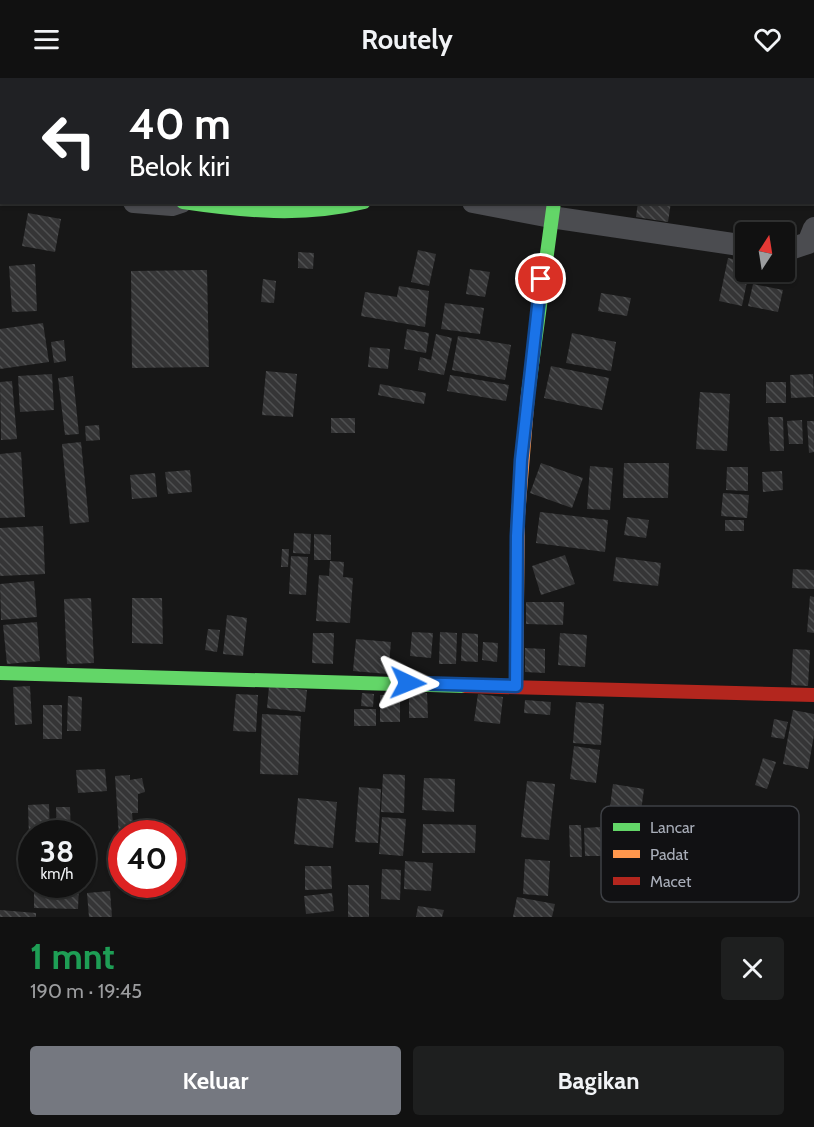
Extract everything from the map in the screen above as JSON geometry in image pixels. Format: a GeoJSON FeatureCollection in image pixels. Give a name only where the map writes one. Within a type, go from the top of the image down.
{"type":"FeatureCollection","features":[{"type":"Feature","properties":{"kind":"street"},"geometry":{"type":"LineString","coordinates":[[159,204],[175,204]]}},
{"type":"Feature","properties":{"kind":"street"},"geometry":{"type":"LineString","coordinates":[[199,204],[267,212],[301,211],[350,204]]}},
{"type":"Feature","properties":{"kind":"street"},"geometry":{"type":"LineString","coordinates":[[493,204],[552,210],[735,244]]}},
{"type":"Feature","properties":{"kind":"street"},"geometry":{"type":"LineString","coordinates":[[516,686],[517,536],[521,460],[541,279],[552,210]]}},
{"type":"Feature","properties":{"kind":"street"},"geometry":{"type":"LineString","coordinates":[[795,247],[808,243],[814,228]]}},
{"type":"Feature","properties":{"kind":"street"},"geometry":{"type":"LineString","coordinates":[[0,673],[814,695]]}},
{"type":"Feature","properties":{"kind":"building"},"geometry":{"type":"Polygon","coordinates":[[[638,204],[671,204],[668,222],[636,217],[638,204]]]}},
{"type":"Feature","properties":{"kind":"building"},"geometry":{"type":"Polygon","coordinates":[[[28,213],[61,219],[55,252],[22,246],[28,213]]]}},
{"type":"Feature","properties":{"kind":"building"},"geometry":{"type":"Polygon","coordinates":[[[418,250],[436,254],[429,286],[411,282],[418,250]]]}},
{"type":"Feature","properties":{"kind":"building"},"geometry":{"type":"Polygon","coordinates":[[[298,252],[314,253],[313,269],[298,268],[298,252]]]}},
{"type":"Feature","properties":{"kind":"building"},"geometry":{"type":"Polygon","coordinates":[[[728,258],[735,260],[735,282],[747,282],[742,306],[719,301],[728,258]]]}},
{"type":"Feature","properties":{"kind":"building"},"geometry":{"type":"Polygon","coordinates":[[[35,264],[37,311],[12,312],[9,266],[35,264]]]}},
{"type":"Feature","properties":{"kind":"building"},"geometry":{"type":"Polygon","coordinates":[[[470,269],[490,272],[485,297],[466,294],[470,269]]]}},
{"type":"Feature","properties":{"kind":"building"},"geometry":{"type":"Polygon","coordinates":[[[207,270],[209,367],[132,368],[131,271],[207,270]]]}},
{"type":"Feature","properties":{"kind":"building"},"geometry":{"type":"Polygon","coordinates":[[[263,279],[276,281],[274,303],[261,302],[263,279]]]}},
{"type":"Feature","properties":{"kind":"building"},"geometry":{"type":"Polygon","coordinates":[[[753,284],[783,290],[778,312],[748,306],[753,284]]]}},
{"type":"Feature","properties":{"kind":"building"},"geometry":{"type":"Polygon","coordinates":[[[399,286],[429,291],[425,327],[361,316],[365,292],[397,297],[399,286]]]}},
{"type":"Feature","properties":{"kind":"building"},"geometry":{"type":"Polygon","coordinates":[[[601,293],[631,298],[627,316],[598,311],[601,293]]]}},
{"type":"Feature","properties":{"kind":"building"},"geometry":{"type":"Polygon","coordinates":[[[445,303],[484,308],[480,334],[441,329],[445,303]]]}},
{"type":"Feature","properties":{"kind":"building"},"geometry":{"type":"Polygon","coordinates":[[[43,323],[49,362],[0,369],[0,329],[43,323]]]}},
{"type":"Feature","properties":{"kind":"building"},"geometry":{"type":"Polygon","coordinates":[[[407,329],[429,333],[426,353],[404,349],[407,329]]]}},
{"type":"Feature","properties":{"kind":"building"},"geometry":{"type":"Polygon","coordinates":[[[572,333],[616,342],[611,371],[566,363],[572,333]]]}},
{"type":"Feature","properties":{"kind":"building"},"geometry":{"type":"Polygon","coordinates":[[[436,334],[452,338],[444,375],[418,370],[420,357],[431,360],[436,334]]]}},
{"type":"Feature","properties":{"kind":"building"},"geometry":{"type":"Polygon","coordinates":[[[458,336],[511,345],[505,380],[452,370],[458,336]]]}},
{"type":"Feature","properties":{"kind":"building"},"geometry":{"type":"Polygon","coordinates":[[[64,340],[66,361],[54,363],[51,342],[64,340]]]}},
{"type":"Feature","properties":{"kind":"building"},"geometry":{"type":"Polygon","coordinates":[[[370,347],[390,349],[388,369],[368,367],[370,347]]]}},
{"type":"Feature","properties":{"kind":"building"},"geometry":{"type":"Polygon","coordinates":[[[551,366],[609,378],[602,410],[544,398],[551,366]]]}},
{"type":"Feature","properties":{"kind":"building"},"geometry":{"type":"Polygon","coordinates":[[[266,371],[297,374],[293,417],[262,415],[266,371]]]}},
{"type":"Feature","properties":{"kind":"building"},"geometry":{"type":"Polygon","coordinates":[[[52,374],[54,410],[20,412],[18,376],[52,374]]]}},
{"type":"Feature","properties":{"kind":"building"},"geometry":{"type":"Polygon","coordinates":[[[813,374],[814,397],[791,398],[790,375],[813,374]]]}},
{"type":"Feature","properties":{"kind":"building"},"geometry":{"type":"Polygon","coordinates":[[[450,375],[509,385],[506,401],[447,391],[450,375]]]}},
{"type":"Feature","properties":{"kind":"building"},"geometry":{"type":"Polygon","coordinates":[[[73,376],[79,434],[65,435],[58,378],[73,376]]]}},
{"type":"Feature","properties":{"kind":"building"},"geometry":{"type":"Polygon","coordinates":[[[12,381],[17,439],[1,440],[0,382],[12,381]]]}},
{"type":"Feature","properties":{"kind":"building"},"geometry":{"type":"Polygon","coordinates":[[[766,382],[786,382],[786,403],[766,403],[766,382]]]}},
{"type":"Feature","properties":{"kind":"building"},"geometry":{"type":"Polygon","coordinates":[[[380,384],[426,393],[424,404],[378,395],[380,384]]]}},
{"type":"Feature","properties":{"kind":"building"},"geometry":{"type":"Polygon","coordinates":[[[700,392],[730,394],[727,451],[696,449],[700,392]]]}},
{"type":"Feature","properties":{"kind":"building"},"geometry":{"type":"Polygon","coordinates":[[[768,417],[783,417],[784,451],[770,451],[768,417]]]}},
{"type":"Feature","properties":{"kind":"building"},"geometry":{"type":"Polygon","coordinates":[[[331,418],[355,418],[355,433],[331,433],[331,418]]]}},
{"type":"Feature","properties":{"kind":"building"},"geometry":{"type":"Polygon","coordinates":[[[802,420],[803,444],[789,444],[787,421],[802,420]]]}},
{"type":"Feature","properties":{"kind":"building"},"geometry":{"type":"Polygon","coordinates":[[[807,421],[814,421],[814,452],[809,453],[807,421]]]}},
{"type":"Feature","properties":{"kind":"building"},"geometry":{"type":"Polygon","coordinates":[[[99,425],[100,440],[86,441],[85,426],[99,425]]]}},
{"type":"Feature","properties":{"kind":"building"},"geometry":{"type":"Polygon","coordinates":[[[81,442],[89,522],[70,524],[62,444],[81,442]]]}},
{"type":"Feature","properties":{"kind":"building"},"geometry":{"type":"Polygon","coordinates":[[[21,452],[25,517],[0,518],[0,454],[21,452]]]}},
{"type":"Feature","properties":{"kind":"building"},"geometry":{"type":"Polygon","coordinates":[[[541,463],[583,478],[572,508],[530,493],[541,463]]]}},
{"type":"Feature","properties":{"kind":"building"},"geometry":{"type":"Polygon","coordinates":[[[624,463],[669,463],[668,498],[623,498],[624,463]]]}},
{"type":"Feature","properties":{"kind":"building"},"geometry":{"type":"Polygon","coordinates":[[[590,466],[613,468],[610,510],[587,509],[590,466]]]}},
{"type":"Feature","properties":{"kind":"building"},"geometry":{"type":"Polygon","coordinates":[[[727,467],[748,467],[748,491],[726,490],[727,467]]]}},
{"type":"Feature","properties":{"kind":"building"},"geometry":{"type":"Polygon","coordinates":[[[190,470],[192,492],[168,494],[165,472],[190,470]]]}},
{"type":"Feature","properties":{"kind":"building"},"geometry":{"type":"Polygon","coordinates":[[[782,471],[783,490],[763,492],[762,472],[782,471]]]}},
{"type":"Feature","properties":{"kind":"building"},"geometry":{"type":"Polygon","coordinates":[[[155,473],[157,497],[132,499],[130,475],[155,473]]]}},
{"type":"Feature","properties":{"kind":"building"},"geometry":{"type":"Polygon","coordinates":[[[723,493],[749,495],[747,518],[721,516],[723,493]]]}},
{"type":"Feature","properties":{"kind":"building"},"geometry":{"type":"Polygon","coordinates":[[[540,512],[608,520],[605,552],[536,543],[540,512]]]}},
{"type":"Feature","properties":{"kind":"building"},"geometry":{"type":"Polygon","coordinates":[[[627,517],[649,520],[646,538],[624,535],[627,517]]]}},
{"type":"Feature","properties":{"kind":"building"},"geometry":{"type":"Polygon","coordinates":[[[725,520],[744,520],[744,531],[725,531],[725,520]]]}},
{"type":"Feature","properties":{"kind":"building"},"geometry":{"type":"Polygon","coordinates":[[[43,526],[45,574],[0,576],[0,528],[43,526]]]}},
{"type":"Feature","properties":{"kind":"building"},"geometry":{"type":"Polygon","coordinates":[[[294,533],[311,534],[310,554],[293,553],[294,533]]]}},
{"type":"Feature","properties":{"kind":"building"},"geometry":{"type":"Polygon","coordinates":[[[314,534],[331,535],[331,560],[314,560],[314,534]]]}},
{"type":"Feature","properties":{"kind":"building"},"geometry":{"type":"Polygon","coordinates":[[[282,549],[289,549],[288,567],[281,567],[282,549]]]}},
{"type":"Feature","properties":{"kind":"building"},"geometry":{"type":"Polygon","coordinates":[[[565,555],[575,584],[541,595],[532,566],[565,555]]]}},
{"type":"Feature","properties":{"kind":"building"},"geometry":{"type":"Polygon","coordinates":[[[291,556],[308,557],[306,595],[289,594],[291,556]]]}},
{"type":"Feature","properties":{"kind":"building"},"geometry":{"type":"Polygon","coordinates":[[[616,557],[661,563],[658,586],[613,581],[616,557]]]}},
{"type":"Feature","properties":{"kind":"building"},"geometry":{"type":"Polygon","coordinates":[[[330,561],[344,562],[343,577],[353,578],[350,623],[316,621],[319,575],[329,576],[330,561]]]}},
{"type":"Feature","properties":{"kind":"building"},"geometry":{"type":"Polygon","coordinates":[[[793,569],[814,570],[814,589],[792,588],[793,569]]]}},
{"type":"Feature","properties":{"kind":"building"},"geometry":{"type":"Polygon","coordinates":[[[34,581],[37,617],[1,620],[0,584],[34,581]]]}},
{"type":"Feature","properties":{"kind":"building"},"geometry":{"type":"Polygon","coordinates":[[[810,596],[814,597],[814,633],[807,632],[810,596]]]}},
{"type":"Feature","properties":{"kind":"building"},"geometry":{"type":"Polygon","coordinates":[[[91,598],[94,663],[67,664],[64,599],[91,598]]]}},
{"type":"Feature","properties":{"kind":"building"},"geometry":{"type":"Polygon","coordinates":[[[132,598],[162,598],[163,644],[132,643],[132,598]]]}},
{"type":"Feature","properties":{"kind":"building"},"geometry":{"type":"Polygon","coordinates":[[[526,602],[564,602],[563,625],[526,624],[526,602]]]}},
{"type":"Feature","properties":{"kind":"building"},"geometry":{"type":"Polygon","coordinates":[[[227,615],[247,618],[243,656],[223,654],[227,615]]]}},
{"type":"Feature","properties":{"kind":"building"},"geometry":{"type":"Polygon","coordinates":[[[37,622],[40,661],[7,664],[3,625],[37,622]]]}},
{"type":"Feature","properties":{"kind":"building"},"geometry":{"type":"Polygon","coordinates":[[[208,629],[220,630],[217,652],[205,650],[208,629]]]}},
{"type":"Feature","properties":{"kind":"building"},"geometry":{"type":"Polygon","coordinates":[[[412,632],[433,633],[431,658],[410,656],[412,632]]]}},
{"type":"Feature","properties":{"kind":"building"},"geometry":{"type":"Polygon","coordinates":[[[440,632],[457,633],[456,664],[439,664],[440,632]]]}},
{"type":"Feature","properties":{"kind":"building"},"geometry":{"type":"Polygon","coordinates":[[[313,633],[334,633],[333,664],[312,663],[313,633]]]}},
{"type":"Feature","properties":{"kind":"building"},"geometry":{"type":"Polygon","coordinates":[[[462,633],[478,634],[478,662],[461,661],[462,633]]]}},
{"type":"Feature","properties":{"kind":"building"},"geometry":{"type":"Polygon","coordinates":[[[560,633],[587,635],[585,667],[558,665],[560,633]]]}},
{"type":"Feature","properties":{"kind":"building"},"geometry":{"type":"Polygon","coordinates":[[[356,639],[391,642],[388,674],[353,671],[356,639]]]}},
{"type":"Feature","properties":{"kind":"building"},"geometry":{"type":"Polygon","coordinates":[[[483,642],[498,643],[497,662],[482,660],[483,642]]]}},
{"type":"Feature","properties":{"kind":"building"},"geometry":{"type":"Polygon","coordinates":[[[525,648],[545,649],[545,673],[525,672],[525,648]]]}},
{"type":"Feature","properties":{"kind":"building"},"geometry":{"type":"Polygon","coordinates":[[[793,649],[810,650],[808,686],[791,685],[793,649]]]}},
{"type":"Feature","properties":{"kind":"building"},"geometry":{"type":"Polygon","coordinates":[[[30,686],[32,724],[15,725],[13,687],[30,686]]]}},
{"type":"Feature","properties":{"kind":"building"},"geometry":{"type":"Polygon","coordinates":[[[269,686],[307,690],[305,712],[267,708],[269,686]]]}},
{"type":"Feature","properties":{"kind":"building"},"geometry":{"type":"Polygon","coordinates":[[[362,693],[374,694],[373,707],[361,706],[362,693]]]}},
{"type":"Feature","properties":{"kind":"building"},"geometry":{"type":"Polygon","coordinates":[[[427,693],[428,718],[409,718],[409,694],[427,693]]]}},
{"type":"Feature","properties":{"kind":"building"},"geometry":{"type":"Polygon","coordinates":[[[236,694],[258,695],[256,732],[233,731],[236,694]]]}},
{"type":"Feature","properties":{"kind":"building"},"geometry":{"type":"Polygon","coordinates":[[[478,694],[503,697],[500,724],[474,721],[478,694]]]}},
{"type":"Feature","properties":{"kind":"building"},"geometry":{"type":"Polygon","coordinates":[[[380,695],[400,695],[400,722],[380,722],[380,695]]]}},
{"type":"Feature","properties":{"kind":"building"},"geometry":{"type":"Polygon","coordinates":[[[68,696],[82,697],[81,731],[67,731],[68,696]]]}},
{"type":"Feature","properties":{"kind":"building"},"geometry":{"type":"Polygon","coordinates":[[[525,700],[551,702],[550,715],[524,713],[525,700]]]}},
{"type":"Feature","properties":{"kind":"building"},"geometry":{"type":"Polygon","coordinates":[[[576,702],[604,704],[601,745],[573,743],[576,702]]]}},
{"type":"Feature","properties":{"kind":"building"},"geometry":{"type":"Polygon","coordinates":[[[43,705],[62,705],[62,739],[43,739],[43,705]]]}},
{"type":"Feature","properties":{"kind":"building"},"geometry":{"type":"Polygon","coordinates":[[[354,709],[376,709],[376,726],[354,726],[354,709]]]}},
{"type":"Feature","properties":{"kind":"building"},"geometry":{"type":"Polygon","coordinates":[[[793,710],[814,714],[814,735],[808,769],[783,764],[793,710]]]}},
{"type":"Feature","properties":{"kind":"building"},"geometry":{"type":"Polygon","coordinates":[[[262,714],[301,716],[298,775],[260,774],[262,714]]]}},
{"type":"Feature","properties":{"kind":"building"},"geometry":{"type":"Polygon","coordinates":[[[774,719],[788,722],[784,739],[771,737],[774,719]]]}},
{"type":"Feature","properties":{"kind":"building"},"geometry":{"type":"Polygon","coordinates":[[[574,746],[600,750],[596,783],[570,779],[574,746]]]}},
{"type":"Feature","properties":{"kind":"building"},"geometry":{"type":"Polygon","coordinates":[[[763,758],[776,762],[767,789],[755,785],[763,758]]]}},
{"type":"Feature","properties":{"kind":"building"},"geometry":{"type":"Polygon","coordinates":[[[105,769],[107,791],[78,793],[76,770],[105,769]]]}},
{"type":"Feature","properties":{"kind":"building"},"geometry":{"type":"Polygon","coordinates":[[[383,774],[405,775],[404,813],[381,812],[383,774]]]}},
{"type":"Feature","properties":{"kind":"building"},"geometry":{"type":"Polygon","coordinates":[[[130,775],[130,780],[142,778],[145,792],[138,794],[138,813],[132,813],[133,820],[118,820],[115,776],[130,775]]]}},
{"type":"Feature","properties":{"kind":"building"},"geometry":{"type":"Polygon","coordinates":[[[424,778],[455,779],[454,812],[422,810],[424,778]]]}},
{"type":"Feature","properties":{"kind":"building"},"geometry":{"type":"Polygon","coordinates":[[[527,781],[555,784],[549,840],[521,837],[527,781]]]}},
{"type":"Feature","properties":{"kind":"building"},"geometry":{"type":"Polygon","coordinates":[[[613,784],[644,789],[642,806],[610,806],[613,784]]]}},
{"type":"Feature","properties":{"kind":"building"},"geometry":{"type":"Polygon","coordinates":[[[359,787],[381,789],[378,843],[355,842],[359,787]]]}},
{"type":"Feature","properties":{"kind":"building"},"geometry":{"type":"Polygon","coordinates":[[[298,798],[337,802],[333,848],[294,844],[298,798]]]}},
{"type":"Feature","properties":{"kind":"building"},"geometry":{"type":"Polygon","coordinates":[[[49,804],[50,820],[28,820],[28,805],[49,804]]]}},
{"type":"Feature","properties":{"kind":"building"},"geometry":{"type":"Polygon","coordinates":[[[56,807],[70,807],[70,820],[56,820],[56,807]]]}},
{"type":"Feature","properties":{"kind":"building"},"geometry":{"type":"Polygon","coordinates":[[[382,817],[406,819],[403,856],[379,854],[382,817]]]}},
{"type":"Feature","properties":{"kind":"building"},"geometry":{"type":"Polygon","coordinates":[[[423,824],[476,825],[475,853],[422,853],[423,824]]]}},
{"type":"Feature","properties":{"kind":"building"},"geometry":{"type":"Polygon","coordinates":[[[569,825],[581,825],[582,857],[570,857],[569,825]]]}},
{"type":"Feature","properties":{"kind":"building"},"geometry":{"type":"Polygon","coordinates":[[[600,827],[601,856],[585,856],[584,828],[600,827]]]}},
{"type":"Feature","properties":{"kind":"building"},"geometry":{"type":"Polygon","coordinates":[[[525,859],[550,861],[548,896],[523,894],[525,859]]]}},
{"type":"Feature","properties":{"kind":"building"},"geometry":{"type":"Polygon","coordinates":[[[405,861],[433,863],[431,891],[404,889],[405,861]]]}},
{"type":"Feature","properties":{"kind":"building"},"geometry":{"type":"Polygon","coordinates":[[[305,866],[331,866],[332,889],[305,890],[305,866]]]}},
{"type":"Feature","properties":{"kind":"building"},"geometry":{"type":"Polygon","coordinates":[[[382,869],[401,870],[400,900],[381,899],[382,869]]]}},
{"type":"Feature","properties":{"kind":"building"},"geometry":{"type":"Polygon","coordinates":[[[348,885],[369,885],[369,917],[348,917],[348,885]]]}},
{"type":"Feature","properties":{"kind":"building"},"geometry":{"type":"Polygon","coordinates":[[[108,891],[112,917],[89,917],[87,898],[96,898],[96,892],[108,891]]]}},
{"type":"Feature","properties":{"kind":"building"},"geometry":{"type":"Polygon","coordinates":[[[332,893],[334,911],[306,914],[304,896],[332,893]]]}},
{"type":"Feature","properties":{"kind":"building"},"geometry":{"type":"Polygon","coordinates":[[[517,897],[555,904],[552,917],[513,917],[517,897]]]}},
{"type":"Feature","properties":{"kind":"building"},"geometry":{"type":"Polygon","coordinates":[[[34,898],[78,898],[78,909],[34,908],[34,898]]]}},
{"type":"Feature","properties":{"kind":"building"},"geometry":{"type":"Polygon","coordinates":[[[418,906],[444,910],[442,917],[416,917],[418,906]]]}},
{"type":"Feature","properties":{"kind":"building"},"geometry":{"type":"Polygon","coordinates":[[[0,910],[36,913],[36,917],[0,917],[0,910]]]}},
{"type":"Feature","properties":{"kind":"traffic: fast"},"geometry":{"type":"LineString","coordinates":[[198,204],[274,211],[319,210],[355,204]]}},
{"type":"Feature","properties":{"kind":"traffic: fast"},"geometry":{"type":"LineString","coordinates":[[528,394],[554,204]]}},
{"type":"Feature","properties":{"kind":"traffic: fast"},"geometry":{"type":"LineString","coordinates":[[0,673],[465,686]]}},
{"type":"Feature","properties":{"kind":"traffic: slow"},"geometry":{"type":"LineString","coordinates":[[516,686],[518,516],[528,394]]}},
{"type":"Feature","properties":{"kind":"traffic: jam"},"geometry":{"type":"LineString","coordinates":[[465,686],[814,695]]}},
{"type":"Feature","properties":{"kind":"route"},"geometry":{"type":"LineString","coordinates":[[408,683],[516,686],[517,536],[521,460],[541,279]]}}]}
